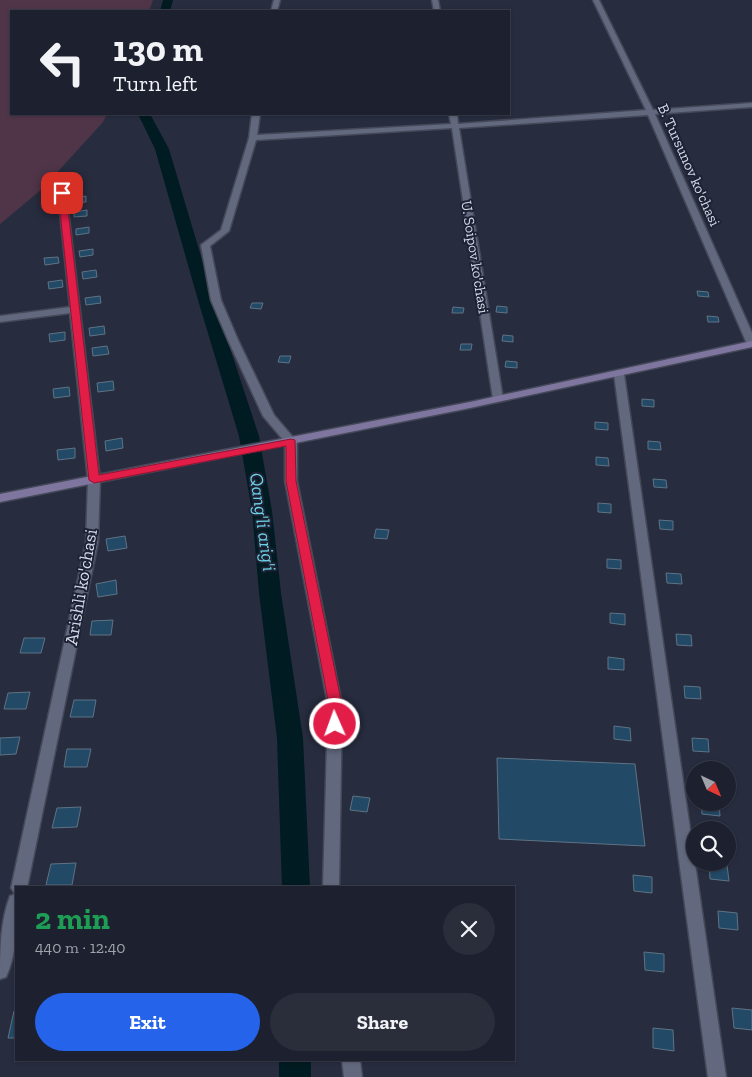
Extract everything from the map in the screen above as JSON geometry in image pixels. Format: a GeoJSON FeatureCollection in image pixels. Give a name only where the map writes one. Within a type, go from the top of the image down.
{"type":"FeatureCollection","features":[{"type":"Feature","properties":{"kind":"street","name":"B. Tursunov ko'chasi"},"geometry":{"type":"LineString","coordinates":[[596,0],[650,111],[752,344]]}},
{"type":"Feature","properties":{"kind":"street"},"geometry":{"type":"LineString","coordinates":[[253,138],[752,105]]}},
{"type":"Feature","properties":{"kind":"street"},"geometry":{"type":"LineString","coordinates":[[256,115],[253,138],[225,231],[204,245],[216,300],[269,416],[286,443],[291,481],[335,705],[331,886]]}},
{"type":"Feature","properties":{"kind":"street","name":"U. Soipov ko'chasi"},"geometry":{"type":"LineString","coordinates":[[453,115],[498,399]]}},
{"type":"Feature","properties":{"kind":"street","name":"Arishli ko'chasi"},"geometry":{"type":"LineString","coordinates":[[19,886],[92,542],[94,480],[62,193]]}},
{"type":"Feature","properties":{"kind":"street"},"geometry":{"type":"LineString","coordinates":[[0,319],[75,309]]}},
{"type":"Feature","properties":{"kind":"street"},"geometry":{"type":"LineString","coordinates":[[0,498],[286,443],[620,374],[752,344]]}},
{"type":"Feature","properties":{"kind":"street"},"geometry":{"type":"LineString","coordinates":[[620,374],[717,1077]]}},
{"type":"Feature","properties":{"kind":"street"},"geometry":{"type":"LineString","coordinates":[[0,971],[15,905]]}},
{"type":"Feature","properties":{"kind":"street"},"geometry":{"type":"LineString","coordinates":[[350,1061],[353,1077]]}},
{"type":"Feature","properties":{"kind":"shaded area"},"geometry":{"type":"Polygon","coordinates":[[[0,0],[153,0],[149,10],[10,10],[10,115],[106,115],[103,122],[42,189],[0,224],[0,0]]]}},
{"type":"Feature","properties":{"kind":"building"},"geometry":{"type":"Polygon","coordinates":[[[86,196],[86,202],[73,203],[73,198],[86,196]]]}},
{"type":"Feature","properties":{"kind":"building"},"geometry":{"type":"Polygon","coordinates":[[[87,210],[87,216],[74,217],[74,212],[87,210]]]}},
{"type":"Feature","properties":{"kind":"building"},"geometry":{"type":"Polygon","coordinates":[[[89,227],[89,233],[76,235],[76,229],[89,227]]]}},
{"type":"Feature","properties":{"kind":"building"},"geometry":{"type":"Polygon","coordinates":[[[93,249],[93,255],[80,257],[79,251],[93,249]]]}},
{"type":"Feature","properties":{"kind":"building"},"geometry":{"type":"Polygon","coordinates":[[[58,257],[59,263],[45,265],[44,258],[58,257]]]}},
{"type":"Feature","properties":{"kind":"building"},"geometry":{"type":"Polygon","coordinates":[[[96,270],[97,277],[83,279],[82,272],[96,270]]]}},
{"type":"Feature","properties":{"kind":"building"},"geometry":{"type":"Polygon","coordinates":[[[62,280],[63,287],[49,289],[48,282],[62,280]]]}},
{"type":"Feature","properties":{"kind":"building"},"geometry":{"type":"Polygon","coordinates":[[[697,291],[708,292],[709,297],[698,296],[697,291]]]}},
{"type":"Feature","properties":{"kind":"building"},"geometry":{"type":"Polygon","coordinates":[[[100,296],[101,303],[86,305],[85,298],[100,296]]]}},
{"type":"Feature","properties":{"kind":"building"},"geometry":{"type":"Polygon","coordinates":[[[252,303],[263,303],[261,309],[250,308],[252,303]]]}},
{"type":"Feature","properties":{"kind":"building"},"geometry":{"type":"Polygon","coordinates":[[[497,306],[507,307],[507,313],[496,312],[497,306]]]}},
{"type":"Feature","properties":{"kind":"building"},"geometry":{"type":"Polygon","coordinates":[[[453,307],[464,308],[463,313],[452,313],[453,307]]]}},
{"type":"Feature","properties":{"kind":"building"},"geometry":{"type":"Polygon","coordinates":[[[707,316],[718,317],[719,322],[708,322],[707,316]]]}},
{"type":"Feature","properties":{"kind":"building"},"geometry":{"type":"Polygon","coordinates":[[[104,326],[105,334],[90,336],[89,328],[104,326]]]}},
{"type":"Feature","properties":{"kind":"building"},"geometry":{"type":"Polygon","coordinates":[[[65,332],[65,340],[50,342],[49,334],[65,332]]]}},
{"type":"Feature","properties":{"kind":"building"},"geometry":{"type":"Polygon","coordinates":[[[503,335],[513,336],[513,342],[502,341],[503,335]]]}},
{"type":"Feature","properties":{"kind":"building"},"geometry":{"type":"Polygon","coordinates":[[[461,344],[472,344],[471,350],[460,350],[461,344]]]}},
{"type":"Feature","properties":{"kind":"building"},"geometry":{"type":"Polygon","coordinates":[[[107,346],[109,354],[93,356],[92,348],[107,346]]]}},
{"type":"Feature","properties":{"kind":"building"},"geometry":{"type":"Polygon","coordinates":[[[280,356],[291,356],[289,363],[278,362],[280,356]]]}},
{"type":"Feature","properties":{"kind":"building"},"geometry":{"type":"Polygon","coordinates":[[[506,361],[517,362],[517,368],[505,367],[506,361]]]}},
{"type":"Feature","properties":{"kind":"building"},"geometry":{"type":"Polygon","coordinates":[[[113,381],[114,390],[98,392],[97,383],[113,381]]]}},
{"type":"Feature","properties":{"kind":"building"},"geometry":{"type":"Polygon","coordinates":[[[69,387],[70,396],[54,398],[53,389],[69,387]]]}},
{"type":"Feature","properties":{"kind":"building"},"geometry":{"type":"Polygon","coordinates":[[[642,399],[654,400],[654,407],[642,406],[642,399]]]}},
{"type":"Feature","properties":{"kind":"building"},"geometry":{"type":"Polygon","coordinates":[[[595,422],[608,423],[608,430],[595,429],[595,422]]]}},
{"type":"Feature","properties":{"kind":"building"},"geometry":{"type":"Polygon","coordinates":[[[122,438],[123,448],[106,451],[105,441],[122,438]]]}},
{"type":"Feature","properties":{"kind":"building"},"geometry":{"type":"Polygon","coordinates":[[[648,441],[660,442],[661,450],[648,449],[648,441]]]}},
{"type":"Feature","properties":{"kind":"building"},"geometry":{"type":"Polygon","coordinates":[[[75,448],[75,458],[58,460],[57,450],[75,448]]]}},
{"type":"Feature","properties":{"kind":"building"},"geometry":{"type":"Polygon","coordinates":[[[596,457],[608,458],[609,466],[596,465],[596,457]]]}},
{"type":"Feature","properties":{"kind":"building"},"geometry":{"type":"Polygon","coordinates":[[[653,479],[666,480],[667,488],[654,487],[653,479]]]}},
{"type":"Feature","properties":{"kind":"building"},"geometry":{"type":"Polygon","coordinates":[[[598,503],[611,504],[611,513],[598,512],[598,503]]]}},
{"type":"Feature","properties":{"kind":"building"},"geometry":{"type":"Polygon","coordinates":[[[659,520],[673,521],[673,530],[660,529],[659,520]]]}},
{"type":"Feature","properties":{"kind":"building"},"geometry":{"type":"Polygon","coordinates":[[[376,529],[389,530],[387,539],[374,538],[376,529]]]}},
{"type":"Feature","properties":{"kind":"building"},"geometry":{"type":"Polygon","coordinates":[[[125,536],[127,548],[108,551],[106,539],[125,536]]]}},
{"type":"Feature","properties":{"kind":"building"},"geometry":{"type":"Polygon","coordinates":[[[607,559],[621,560],[621,569],[607,568],[607,559]]]}},
{"type":"Feature","properties":{"kind":"building"},"geometry":{"type":"Polygon","coordinates":[[[666,573],[681,574],[682,584],[667,583],[666,573]]]}},
{"type":"Feature","properties":{"kind":"building"},"geometry":{"type":"Polygon","coordinates":[[[116,580],[117,594],[98,597],[96,584],[116,580]]]}},
{"type":"Feature","properties":{"kind":"building"},"geometry":{"type":"Polygon","coordinates":[[[610,613],[625,614],[625,625],[610,623],[610,613]]]}},
{"type":"Feature","properties":{"kind":"building"},"geometry":{"type":"Polygon","coordinates":[[[113,620],[111,635],[90,635],[92,621],[113,620]]]}},
{"type":"Feature","properties":{"kind":"building"},"geometry":{"type":"Polygon","coordinates":[[[676,634],[691,635],[692,646],[677,645],[676,634]]]}},
{"type":"Feature","properties":{"kind":"building"},"geometry":{"type":"Polygon","coordinates":[[[24,638],[45,638],[41,653],[20,653],[24,638]]]}},
{"type":"Feature","properties":{"kind":"building"},"geometry":{"type":"Polygon","coordinates":[[[608,657],[624,659],[624,670],[608,669],[608,657]]]}},
{"type":"Feature","properties":{"kind":"building"},"geometry":{"type":"Polygon","coordinates":[[[684,686],[700,687],[701,699],[685,698],[684,686]]]}},
{"type":"Feature","properties":{"kind":"building"},"geometry":{"type":"Polygon","coordinates":[[[30,692],[26,709],[4,709],[8,693],[30,692]]]}},
{"type":"Feature","properties":{"kind":"building"},"geometry":{"type":"Polygon","coordinates":[[[74,700],[96,700],[93,717],[70,717],[74,700]]]}},
{"type":"Feature","properties":{"kind":"building"},"geometry":{"type":"Polygon","coordinates":[[[614,726],[630,728],[631,741],[614,739],[614,726]]]}},
{"type":"Feature","properties":{"kind":"building"},"geometry":{"type":"Polygon","coordinates":[[[20,737],[16,754],[0,755],[0,738],[20,737]]]}},
{"type":"Feature","properties":{"kind":"building"},"geometry":{"type":"Polygon","coordinates":[[[692,738],[708,739],[709,752],[693,751],[692,738]]]}},
{"type":"Feature","properties":{"kind":"building"},"geometry":{"type":"Polygon","coordinates":[[[67,749],[91,749],[87,767],[64,767],[67,749]]]}},
{"type":"Feature","properties":{"kind":"building"},"geometry":{"type":"Polygon","coordinates":[[[497,758],[635,764],[645,846],[499,839],[497,758]]]}},
{"type":"Feature","properties":{"kind":"building"},"geometry":{"type":"Polygon","coordinates":[[[353,796],[370,798],[367,812],[350,810],[353,796]]]}},
{"type":"Feature","properties":{"kind":"building"},"geometry":{"type":"Polygon","coordinates":[[[81,807],[77,827],[52,828],[57,808],[81,807]]]}},
{"type":"Feature","properties":{"kind":"building"},"geometry":{"type":"Polygon","coordinates":[[[702,811],[720,811],[720,816],[702,814],[702,811]]]}},
{"type":"Feature","properties":{"kind":"building"},"geometry":{"type":"Polygon","coordinates":[[[76,863],[72,885],[46,885],[51,864],[76,863]]]}},
{"type":"Feature","properties":{"kind":"building"},"geometry":{"type":"Polygon","coordinates":[[[710,871],[728,871],[729,881],[710,879],[710,871]]]}},
{"type":"Feature","properties":{"kind":"building"},"geometry":{"type":"Polygon","coordinates":[[[633,875],[652,877],[652,893],[634,891],[633,875]]]}},
{"type":"Feature","properties":{"kind":"building"},"geometry":{"type":"Polygon","coordinates":[[[718,911],[737,913],[738,930],[719,928],[718,911]]]}},
{"type":"Feature","properties":{"kind":"building"},"geometry":{"type":"Polygon","coordinates":[[[644,952],[664,954],[664,972],[645,970],[644,952]]]}},
{"type":"Feature","properties":{"kind":"building"},"geometry":{"type":"Polygon","coordinates":[[[732,1008],[752,1010],[752,1030],[734,1028],[732,1008]]]}},
{"type":"Feature","properties":{"kind":"building"},"geometry":{"type":"Polygon","coordinates":[[[14,1011],[15,1011],[15,1038],[8,1038],[14,1011]]]}},
{"type":"Feature","properties":{"kind":"building"},"geometry":{"type":"Polygon","coordinates":[[[653,1028],[673,1030],[674,1051],[653,1048],[653,1028]]]}},
{"type":"Feature","properties":{"kind":"waterway","name":"Qang'li arig'i"},"geometry":{"type":"LineString","coordinates":[[165,10],[168,0]]}},
{"type":"Feature","properties":{"kind":"waterway","name":"Qang'li arig'i"},"geometry":{"type":"LineString","coordinates":[[145,115],[162,149],[206,300],[249,436],[262,511],[270,593],[290,738],[296,886]]}},
{"type":"Feature","properties":{"kind":"waterway","name":"Qang'li arig'i"},"geometry":{"type":"LineString","coordinates":[[295,1061],[295,1077]]}},
{"type":"Feature","properties":{"kind":"route"},"geometry":{"type":"LineString","coordinates":[[62,193],[94,480],[291,442],[291,481],[335,705],[335,724]]}}]}
